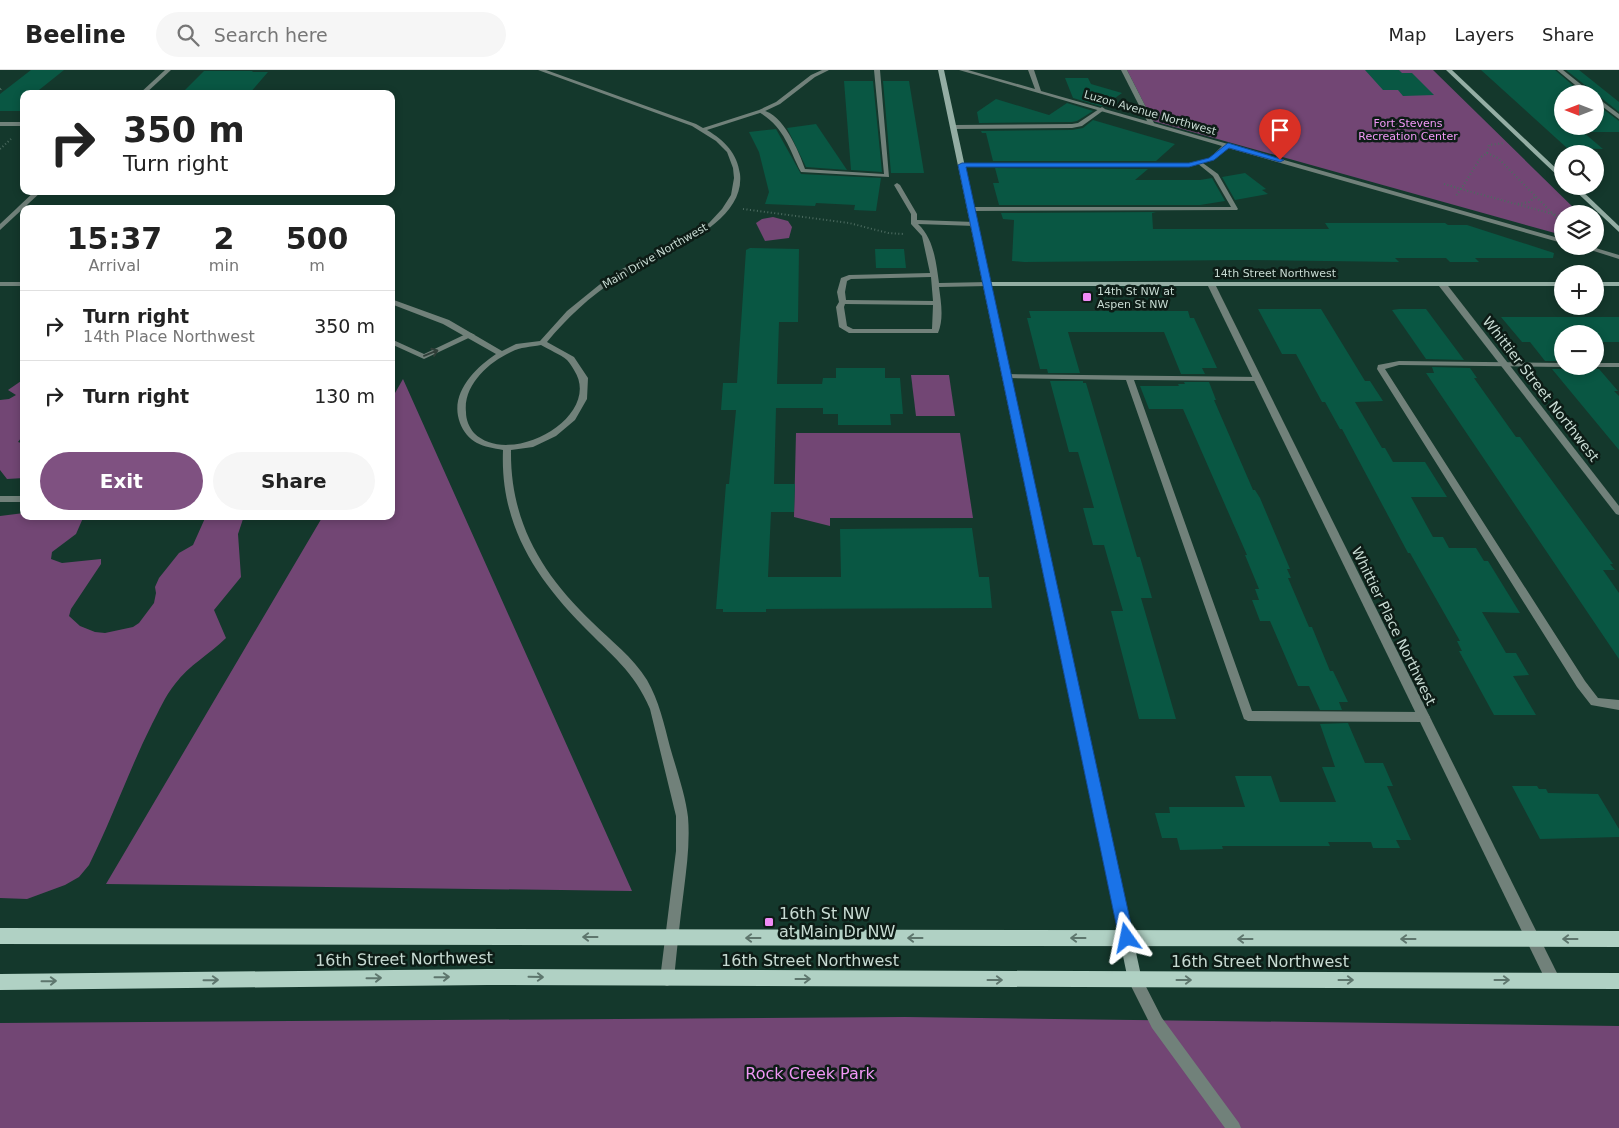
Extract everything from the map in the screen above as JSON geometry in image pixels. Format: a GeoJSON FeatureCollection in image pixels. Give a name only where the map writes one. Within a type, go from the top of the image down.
{"type":"FeatureCollection","features":[{"type":"Feature","properties":{"kind":"main road","name":"16th Street Northwest"},"geometry":{"type":"LineString","coordinates":[[0,936],[1619,940]]}},
{"type":"Feature","properties":{"kind":"main road","name":"16th Street Northwest"},"geometry":{"type":"LineString","coordinates":[[0,982],[487,976],[667,979],[1619,981]]}},
{"type":"Feature","properties":{"kind":"street"},"geometry":{"type":"LineString","coordinates":[[146,90],[168,70]]}},
{"type":"Feature","properties":{"kind":"street","name":"Main Drive Northwest"},"geometry":{"type":"LineString","coordinates":[[541,70],[694,125],[703,130],[722,143],[736,162],[737,183],[735,192],[726,207],[710,224],[696,234],[625,271],[583,299],[542,343]]}},
{"type":"Feature","properties":{"kind":"street"},"geometry":{"type":"LineString","coordinates":[[703,130],[761,111],[790,95],[798,86],[812,76],[826,70]]}},
{"type":"Feature","properties":{"kind":"street"},"geometry":{"type":"LineString","coordinates":[[761,111],[777,121],[795,148],[803,171],[887,176],[877,70]]}},
{"type":"Feature","properties":{"kind":"street"},"geometry":{"type":"LineString","coordinates":[[941,70],[1135,980],[1157,1023],[1234,1128]]}},
{"type":"Feature","properties":{"kind":"street","name":"Luzon Avenue Northwest"},"geometry":{"type":"LineString","coordinates":[[962,70],[1554,239]]}},
{"type":"Feature","properties":{"kind":"street"},"geometry":{"type":"LineString","coordinates":[[1031,70],[1039,92]]}},
{"type":"Feature","properties":{"kind":"street"},"geometry":{"type":"LineString","coordinates":[[1124,70],[1151,123]]}},
{"type":"Feature","properties":{"kind":"street"},"geometry":{"type":"LineString","coordinates":[[1449,70],[1554,168]]}},
{"type":"Feature","properties":{"kind":"street"},"geometry":{"type":"LineString","coordinates":[[1560,70],[1579,85]]}},
{"type":"Feature","properties":{"kind":"street"},"geometry":{"type":"LineString","coordinates":[[1604,105],[1619,117]]}},
{"type":"Feature","properties":{"kind":"street"},"geometry":{"type":"LineString","coordinates":[[953,126],[1080,125],[1102,109]]}},
{"type":"Feature","properties":{"kind":"street"},"geometry":{"type":"LineString","coordinates":[[0,124],[20,124]]}},
{"type":"Feature","properties":{"kind":"street"},"geometry":{"type":"LineString","coordinates":[[962,165],[1184,165],[1200,163],[1214,158],[1228,145]]}},
{"type":"Feature","properties":{"kind":"street"},"geometry":{"type":"LineString","coordinates":[[971,210],[1236,210],[1216,175],[1200,163]]}},
{"type":"Feature","properties":{"kind":"street"},"geometry":{"type":"LineString","coordinates":[[897,185],[914,214],[914,222],[924,235],[937,285],[937,327],[935,331],[852,331],[843,327],[840,307],[843,302],[841,292],[844,280],[849,277],[933,275]]}},
{"type":"Feature","properties":{"kind":"street"},"geometry":{"type":"LineString","coordinates":[[24,205],[35,195]]}},
{"type":"Feature","properties":{"kind":"street"},"geometry":{"type":"LineString","coordinates":[[1582,195],[1619,230]]}},
{"type":"Feature","properties":{"kind":"street"},"geometry":{"type":"LineString","coordinates":[[0,228],[20,209]]}},
{"type":"Feature","properties":{"kind":"street"},"geometry":{"type":"LineString","coordinates":[[914,222],[974,224]]}},
{"type":"Feature","properties":{"kind":"street"},"geometry":{"type":"LineString","coordinates":[[1604,253],[1619,257]]}},
{"type":"Feature","properties":{"kind":"street"},"geometry":{"type":"LineString","coordinates":[[0,284],[20,284]]}},
{"type":"Feature","properties":{"kind":"street"},"geometry":{"type":"LineString","coordinates":[[937,285],[988,284]]}},
{"type":"Feature","properties":{"kind":"street","name":"14th Street Northwest"},"geometry":{"type":"LineString","coordinates":[[988,284],[1554,284]]}},
{"type":"Feature","properties":{"kind":"street","name":"Whittier Place Northwest"},"geometry":{"type":"LineString","coordinates":[[1211,284],[1552,980]]}},
{"type":"Feature","properties":{"kind":"street","name":"Whittier Street Northwest"},"geometry":{"type":"LineString","coordinates":[[1442,284],[1619,512]]}},
{"type":"Feature","properties":{"kind":"street"},"geometry":{"type":"LineString","coordinates":[[1604,284],[1619,284]]}},
{"type":"Feature","properties":{"kind":"street"},"geometry":{"type":"LineString","coordinates":[[395,302],[429,314],[471,335],[502,354]]}},
{"type":"Feature","properties":{"kind":"street"},"geometry":{"type":"LineString","coordinates":[[843,302],[937,303]]}},
{"type":"Feature","properties":{"kind":"street"},"geometry":{"type":"LineString","coordinates":[[395,343],[424,357],[471,335]]}},
{"type":"Feature","properties":{"kind":"street"},"geometry":{"type":"LineString","coordinates":[[542,343],[557,349],[580,368],[585,377],[585,392],[581,404],[573,415],[553,435],[532,445],[507,450],[488,446],[471,437],[464,426],[460,409],[461,397],[468,384],[477,374],[502,354],[518,346],[542,343]]}},
{"type":"Feature","properties":{"kind":"street"},"geometry":{"type":"LineString","coordinates":[[1554,364],[1400,363],[1387,364],[1381,367],[1380,370],[1581,684],[1595,702],[1619,705]]}},
{"type":"Feature","properties":{"kind":"street"},"geometry":{"type":"LineString","coordinates":[[1604,365],[1619,365]]}},
{"type":"Feature","properties":{"kind":"street"},"geometry":{"type":"LineString","coordinates":[[1007,376],[1258,379]]}},
{"type":"Feature","properties":{"kind":"street"},"geometry":{"type":"LineString","coordinates":[[1129,377],[1248,716],[1424,717]]}},
{"type":"Feature","properties":{"kind":"street"},"geometry":{"type":"LineString","coordinates":[[507,450],[506,472],[510,497],[522,532],[534,556],[568,604],[634,669],[650,693],[656,709],[682,816],[682,851],[667,979]]}},
{"type":"Feature","properties":{"kind":"street"},"geometry":{"type":"LineString","coordinates":[[0,499],[20,499]]}},
{"type":"Feature","properties":{"kind":"path"},"geometry":{"type":"LineString","coordinates":[[0,149],[13,138]]}},
{"type":"Feature","properties":{"kind":"path"},"geometry":{"type":"LineString","coordinates":[[1461,189],[1481,157],[1487,153],[1489,145],[1509,143]]}},
{"type":"Feature","properties":{"kind":"path"},"geometry":{"type":"LineString","coordinates":[[1487,153],[1498,158],[1553,214]]}},
{"type":"Feature","properties":{"kind":"path"},"geometry":{"type":"LineString","coordinates":[[1444,184],[1553,214]]}},
{"type":"Feature","properties":{"kind":"path"},"geometry":{"type":"LineString","coordinates":[[1515,204],[1529,202],[1536,196]]}},
{"type":"Feature","properties":{"kind":"path"},"geometry":{"type":"LineString","coordinates":[[737,208],[849,223],[888,233],[906,235]]}},
{"type":"Feature","properties":{"kind":"green space","name":"Fort Stevens Recreation Center"},"geometry":{"type":"Polygon","coordinates":[[[1127,70],[1433,70],[1554,189],[1554,195],[1561,195],[1571,205],[1554,205],[1554,233],[1153,121],[1127,70]]]}},
{"type":"Feature","properties":{"kind":"green space"},"geometry":{"type":"Polygon","coordinates":[[[773,217],[788,221],[792,227],[789,238],[765,241],[756,223],[762,219],[773,217]]]}},
{"type":"Feature","properties":{"kind":"green space"},"geometry":{"type":"Polygon","coordinates":[[[911,375],[949,375],[955,416],[916,416],[911,375]]]}},
{"type":"Feature","properties":{"kind":"green space"},"geometry":{"type":"Polygon","coordinates":[[[403,379],[632,891],[106,884],[321,520],[395,520],[395,393],[403,379]]]}},
{"type":"Feature","properties":{"kind":"green space"},"geometry":{"type":"Polygon","coordinates":[[[20,382],[20,439],[18,442],[20,443],[20,478],[7,479],[0,470],[0,400],[9,399],[16,395],[8,390],[20,382]]]}},
{"type":"Feature","properties":{"kind":"green space"},"geometry":{"type":"Polygon","coordinates":[[[796,433],[960,433],[973,518],[830,518],[830,526],[794,517],[796,433]]]}},
{"type":"Feature","properties":{"kind":"green space"},"geometry":{"type":"Polygon","coordinates":[[[20,514],[20,520],[82,520],[76,534],[52,552],[51,559],[62,563],[101,559],[101,564],[71,609],[69,616],[80,626],[95,632],[105,633],[133,627],[139,623],[154,603],[155,587],[159,578],[179,553],[193,545],[204,520],[243,520],[238,534],[241,577],[214,610],[226,638],[187,671],[168,693],[144,741],[89,865],[79,877],[65,885],[27,899],[0,898],[0,516],[20,514]]]}},
{"type":"Feature","properties":{"kind":"green space","name":"Rock Creek Park"},"geometry":{"type":"Polygon","coordinates":[[[905,1017],[1619,1026],[1619,1128],[0,1128],[0,1023],[905,1017]]]}},
{"type":"Feature","properties":{"kind":"building"},"geometry":{"type":"Polygon","coordinates":[[[31,70],[64,70],[39,90],[20,90],[20,111],[0,111],[0,94],[31,70]]]}},
{"type":"Feature","properties":{"kind":"building","name":"Fort Stevens Recreation Center"},"geometry":{"type":"Polygon","coordinates":[[[1365,70],[1399,70],[1402,73],[1412,73],[1434,95],[1403,96],[1398,90],[1383,90],[1365,70]]]}},
{"type":"Feature","properties":{"kind":"building"},"geometry":{"type":"Polygon","coordinates":[[[1481,70],[1555,70],[1572,85],[1554,85],[1554,135],[1587,135],[1598,145],[1564,145],[1481,70]]]}},
{"type":"Feature","properties":{"kind":"building"},"geometry":{"type":"Polygon","coordinates":[[[1566,70],[1579,70],[1598,85],[1585,85],[1566,70]]]}},
{"type":"Feature","properties":{"kind":"building"},"geometry":{"type":"Polygon","coordinates":[[[204,71],[268,72],[252,90],[185,90],[204,71]]]}},
{"type":"Feature","properties":{"kind":"building"},"geometry":{"type":"Polygon","coordinates":[[[1065,78],[1088,78],[1091,84],[1122,93],[1104,106],[1100,106],[1073,98],[1065,78]]]}},
{"type":"Feature","properties":{"kind":"building"},"geometry":{"type":"Polygon","coordinates":[[[844,81],[873,81],[882,172],[851,170],[844,81]]]}},
{"type":"Feature","properties":{"kind":"building"},"geometry":{"type":"Polygon","coordinates":[[[883,81],[909,81],[924,173],[891,173],[883,81]]]}},
{"type":"Feature","properties":{"kind":"building"},"geometry":{"type":"Polygon","coordinates":[[[1604,90],[1619,102],[1619,112],[1604,100],[1604,90]]]}},
{"type":"Feature","properties":{"kind":"building"},"geometry":{"type":"Polygon","coordinates":[[[996,99],[1049,115],[1067,103],[1093,111],[1072,122],[979,123],[977,112],[996,99]]]}},
{"type":"Feature","properties":{"kind":"building"},"geometry":{"type":"Polygon","coordinates":[[[1604,110],[1619,121],[1619,132],[1604,132],[1604,110]]]}},
{"type":"Feature","properties":{"kind":"building"},"geometry":{"type":"Polygon","coordinates":[[[1093,120],[1175,144],[1156,161],[993,161],[986,133],[981,131],[1072,130],[1083,128],[1093,120]]]}},
{"type":"Feature","properties":{"kind":"building"},"geometry":{"type":"Polygon","coordinates":[[[816,124],[847,170],[806,167],[787,128],[816,124]]]}},
{"type":"Feature","properties":{"kind":"building"},"geometry":{"type":"Polygon","coordinates":[[[776,129],[801,174],[881,178],[876,211],[854,210],[855,205],[816,203],[815,206],[765,204],[769,192],[759,152],[749,132],[776,129]]]}},
{"type":"Feature","properties":{"kind":"building"},"geometry":{"type":"Polygon","coordinates":[[[995,168],[1148,169],[1135,180],[1200,180],[1212,178],[1225,201],[1200,205],[999,205],[993,183],[999,183],[995,168]]]}},
{"type":"Feature","properties":{"kind":"building"},"geometry":{"type":"Polygon","coordinates":[[[1245,173],[1266,189],[1262,190],[1268,194],[1235,200],[1222,177],[1245,173]]]}},
{"type":"Feature","properties":{"kind":"building"},"geometry":{"type":"Polygon","coordinates":[[[1156,212],[1152,213],[1153,229],[1329,229],[1325,223],[1445,223],[1448,225],[1467,225],[1554,253],[1553,258],[1475,258],[1479,262],[1450,262],[1446,258],[1395,258],[1399,262],[1243,260],[1024,262],[1012,261],[1014,220],[1003,219],[1001,213],[1156,212]]]}},
{"type":"Feature","properties":{"kind":"building"},"geometry":{"type":"Polygon","coordinates":[[[750,248],[799,249],[798,322],[779,322],[777,384],[822,384],[823,378],[836,378],[836,368],[885,368],[885,378],[900,378],[903,414],[890,414],[891,425],[838,425],[838,414],[823,414],[823,408],[776,408],[774,484],[795,484],[794,512],[771,512],[768,577],[841,577],[840,529],[972,528],[979,577],[989,577],[992,608],[766,609],[766,612],[723,612],[723,609],[716,609],[726,484],[729,484],[736,410],[721,410],[723,383],[737,383],[746,250],[750,248]]]}},
{"type":"Feature","properties":{"kind":"building"},"geometry":{"type":"Polygon","coordinates":[[[875,249],[904,249],[906,268],[876,268],[875,249]]]}},
{"type":"Feature","properties":{"kind":"building"},"geometry":{"type":"Polygon","coordinates":[[[1258,309],[1321,309],[1365,381],[1370,381],[1383,401],[1355,402],[1382,448],[1385,448],[1393,462],[1425,462],[1447,497],[1411,497],[1433,537],[1443,537],[1449,548],[1476,548],[1484,561],[1488,561],[1520,613],[1482,612],[1506,653],[1516,653],[1529,675],[1513,676],[1536,715],[1494,715],[1459,651],[1462,651],[1457,641],[1460,641],[1410,553],[1408,553],[1342,429],[1340,429],[1325,402],[1322,402],[1296,354],[1282,354],[1258,309]]]}},
{"type":"Feature","properties":{"kind":"building"},"geometry":{"type":"Polygon","coordinates":[[[1426,309],[1464,360],[1426,359],[1392,310],[1426,309]]]}},
{"type":"Feature","properties":{"kind":"building"},"geometry":{"type":"Polygon","coordinates":[[[1029,311],[1188,311],[1190,318],[1194,318],[1217,368],[1202,368],[1205,374],[1181,374],[1164,332],[1068,332],[1080,373],[1048,373],[1047,369],[1040,369],[1027,318],[1031,318],[1029,311]]]}},
{"type":"Feature","properties":{"kind":"building"},"geometry":{"type":"Polygon","coordinates":[[[1501,317],[1619,317],[1619,342],[1604,342],[1604,325],[1554,325],[1554,361],[1545,361],[1530,342],[1522,342],[1501,317]]]}},
{"type":"Feature","properties":{"kind":"building"},"geometry":{"type":"Polygon","coordinates":[[[1432,367],[1470,368],[1477,378],[1474,378],[1516,437],[1520,437],[1613,564],[1610,564],[1615,570],[1603,570],[1619,593],[1619,659],[1426,373],[1434,373],[1432,367]]]}},
{"type":"Feature","properties":{"kind":"building"},"geometry":{"type":"Polygon","coordinates":[[[1557,375],[1604,375],[1618,391],[1614,391],[1619,396],[1619,450],[1557,375]]]}},
{"type":"Feature","properties":{"kind":"building"},"geometry":{"type":"Polygon","coordinates":[[[1050,381],[1083,381],[1083,383],[1086,383],[1137,557],[1140,557],[1152,598],[1141,598],[1176,719],[1139,719],[1111,611],[1123,611],[1104,545],[1093,545],[1083,508],[1094,508],[1078,452],[1069,452],[1050,381]]]}},
{"type":"Feature","properties":{"kind":"building"},"geometry":{"type":"Polygon","coordinates":[[[1184,382],[1209,382],[1216,400],[1214,400],[1253,490],[1255,490],[1260,498],[1290,569],[1287,569],[1291,578],[1288,578],[1309,627],[1312,627],[1330,671],[1333,671],[1348,702],[1339,702],[1342,710],[1320,710],[1309,686],[1298,686],[1270,621],[1260,621],[1252,600],[1259,600],[1255,589],[1259,589],[1245,555],[1247,555],[1183,409],[1149,409],[1140,386],[1179,386],[1178,384],[1185,384],[1184,382]]]}},
{"type":"Feature","properties":{"kind":"building"},"geometry":{"type":"Polygon","coordinates":[[[1348,723],[1365,763],[1383,763],[1393,786],[1387,786],[1411,840],[1396,840],[1400,848],[1373,848],[1371,842],[1328,842],[1330,846],[1222,846],[1223,849],[1180,850],[1177,838],[1162,838],[1155,813],[1170,813],[1169,807],[1245,807],[1235,776],[1271,776],[1280,802],[1336,802],[1322,767],[1335,767],[1320,724],[1348,723]]]}},
{"type":"Feature","properties":{"kind":"building"},"geometry":{"type":"Polygon","coordinates":[[[1512,786],[1537,786],[1539,789],[1546,789],[1548,793],[1598,794],[1619,829],[1619,837],[1540,839],[1512,786]]]}},
{"type":"Feature","properties":{"kind":"place","name":"14th St NW at Aspen St NW"},"geometry":{"type":"Point","coordinates":[1087,297]}},
{"type":"Feature","properties":{"kind":"place","name":"16th St NW at Main Dr NW"},"geometry":{"type":"Point","coordinates":[769,922]}},
{"type":"Feature","properties":{"kind":"route"},"geometry":{"type":"LineString","coordinates":[[1127,938],[962,165],[1189,165],[1212,159],[1228,145],[1280,160]]}}]}
